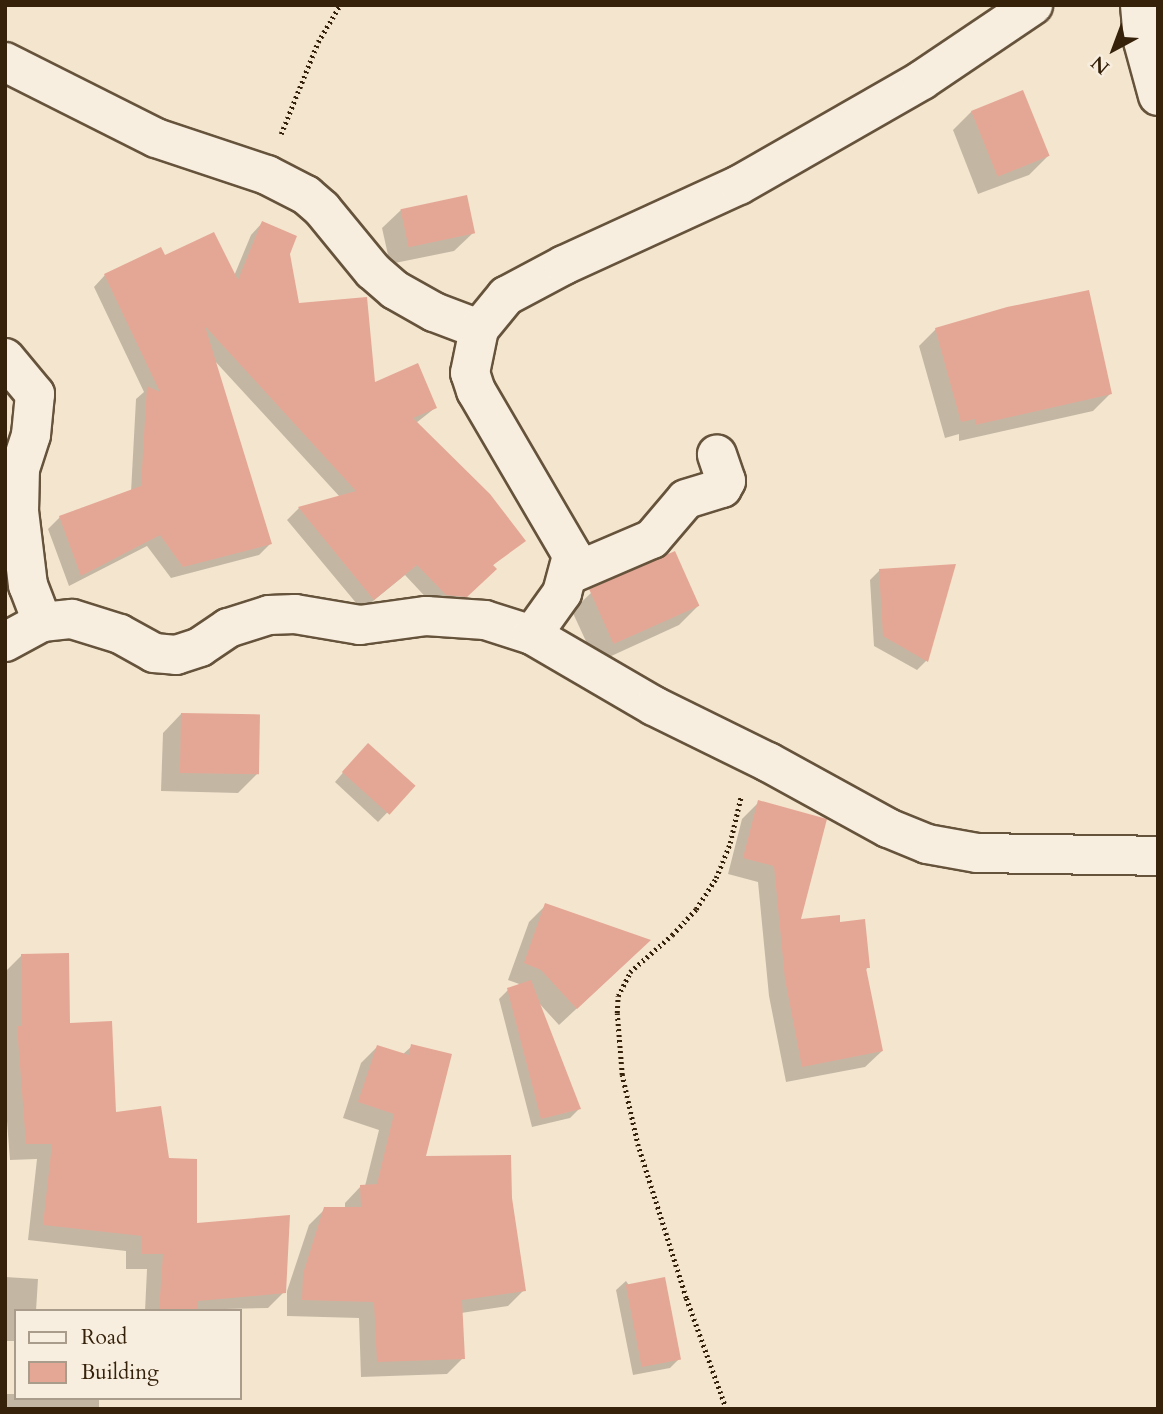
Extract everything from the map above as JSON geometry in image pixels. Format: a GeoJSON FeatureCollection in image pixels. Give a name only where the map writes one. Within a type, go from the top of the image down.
{"type":"FeatureCollection","features":[{"type":"Feature","properties":{"kind":"street"},"geometry":{"type":"LineString","coordinates":[[532,635],[562,593],[572,555],[476,391],[470,373],[479,329],[506,296],[564,265],[739,185],[922,80],[1033,5]]}},
{"type":"Feature","properties":{"kind":"street"},"geometry":{"type":"LineString","coordinates":[[1140,5],[1143,41],[1158,96]]}},
{"type":"Feature","properties":{"kind":"street"},"geometry":{"type":"LineString","coordinates":[[5,62],[156,138],[267,175],[306,195],[322,209],[373,271],[395,290],[435,312],[479,329]]}},
{"type":"Feature","properties":{"kind":"street"},"geometry":{"type":"LineString","coordinates":[[5,358],[35,394],[31,435],[20,468],[19,511],[29,585],[42,622]]}},
{"type":"Feature","properties":{"kind":"street"},"geometry":{"type":"LineString","coordinates":[[568,575],[652,539],[686,499],[722,488],[726,481],[717,455]]}},
{"type":"Feature","properties":{"kind":"street"},"geometry":{"type":"LineString","coordinates":[[5,642],[42,622],[72,619],[92,623],[154,653],[176,655],[200,647],[228,628],[269,615],[295,614],[360,625],[426,617],[485,620],[532,635],[654,706],[746,751],[887,828],[927,844],[977,853],[1158,856]]}},
{"type":"Feature","properties":{"kind":"path"},"geometry":{"type":"LineString","coordinates":[[267,175],[318,42],[340,5]]}},
{"type":"Feature","properties":{"kind":"path"},"geometry":{"type":"LineString","coordinates":[[726,1409],[686,1298],[638,1146],[622,1075],[617,1013],[618,996],[629,972],[672,935],[696,909],[716,878],[739,809],[746,751]]}},
{"type":"Feature","properties":{"kind":"building"},"geometry":{"type":"Polygon","coordinates":[[[1023,90],[1050,156],[998,177],[971,111],[1023,90]]]}},
{"type":"Feature","properties":{"kind":"building"},"geometry":{"type":"Polygon","coordinates":[[[467,195],[475,233],[409,247],[400,209],[467,195]]]}},
{"type":"Feature","properties":{"kind":"building"},"geometry":{"type":"Polygon","coordinates":[[[262,221],[297,236],[290,254],[299,303],[367,297],[375,382],[418,363],[437,408],[413,418],[490,494],[526,541],[493,565],[497,569],[467,597],[446,595],[417,565],[374,600],[298,507],[356,491],[205,326],[272,544],[183,567],[160,535],[81,576],[59,516],[141,486],[147,386],[160,392],[104,274],[161,247],[165,255],[214,232],[238,280],[262,221]]]}},
{"type":"Feature","properties":{"kind":"building"},"geometry":{"type":"Polygon","coordinates":[[[1089,290],[1112,394],[975,425],[975,419],[961,422],[935,328],[1007,307],[1089,290]]]}},
{"type":"Feature","properties":{"kind":"building"},"geometry":{"type":"Polygon","coordinates":[[[675,551],[699,606],[614,644],[589,589],[675,551]]]}},
{"type":"Feature","properties":{"kind":"building"},"geometry":{"type":"Polygon","coordinates":[[[956,564],[928,662],[883,636],[879,569],[956,564]]]}},
{"type":"Feature","properties":{"kind":"building"},"geometry":{"type":"Polygon","coordinates":[[[181,713],[260,714],[259,774],[180,773],[181,713]]]}},
{"type":"Feature","properties":{"kind":"building"},"geometry":{"type":"Polygon","coordinates":[[[368,743],[416,786],[389,815],[342,772],[368,743]]]}},
{"type":"Feature","properties":{"kind":"building"},"geometry":{"type":"Polygon","coordinates":[[[758,800],[827,819],[801,919],[840,915],[840,922],[865,919],[870,968],[866,968],[883,1051],[802,1067],[785,979],[774,866],[743,858],[758,800]]]}},
{"type":"Feature","properties":{"kind":"building"},"geometry":{"type":"Polygon","coordinates":[[[545,903],[651,940],[577,1009],[541,970],[524,963],[545,903]]]}},
{"type":"Feature","properties":{"kind":"building"},"geometry":{"type":"Polygon","coordinates":[[[69,953],[70,1023],[112,1021],[116,1112],[161,1106],[169,1158],[197,1159],[197,1223],[290,1215],[286,1293],[198,1301],[198,1309],[159,1309],[163,1254],[142,1254],[142,1236],[43,1225],[52,1144],[26,1144],[17,1026],[22,1026],[21,954],[69,953]]]}},
{"type":"Feature","properties":{"kind":"building"},"geometry":{"type":"Polygon","coordinates":[[[531,980],[581,1109],[541,1119],[507,988],[531,980]]]}},
{"type":"Feature","properties":{"kind":"building"},"geometry":{"type":"Polygon","coordinates":[[[411,1044],[452,1054],[426,1156],[511,1155],[512,1198],[526,1291],[462,1300],[465,1359],[377,1362],[374,1302],[302,1300],[303,1274],[324,1207],[361,1207],[360,1185],[377,1184],[394,1114],[358,1102],[377,1045],[409,1055],[411,1044]]]}},
{"type":"Feature","properties":{"kind":"building"},"geometry":{"type":"Polygon","coordinates":[[[665,1277],[681,1359],[642,1367],[626,1285],[665,1277]]]}}]}
